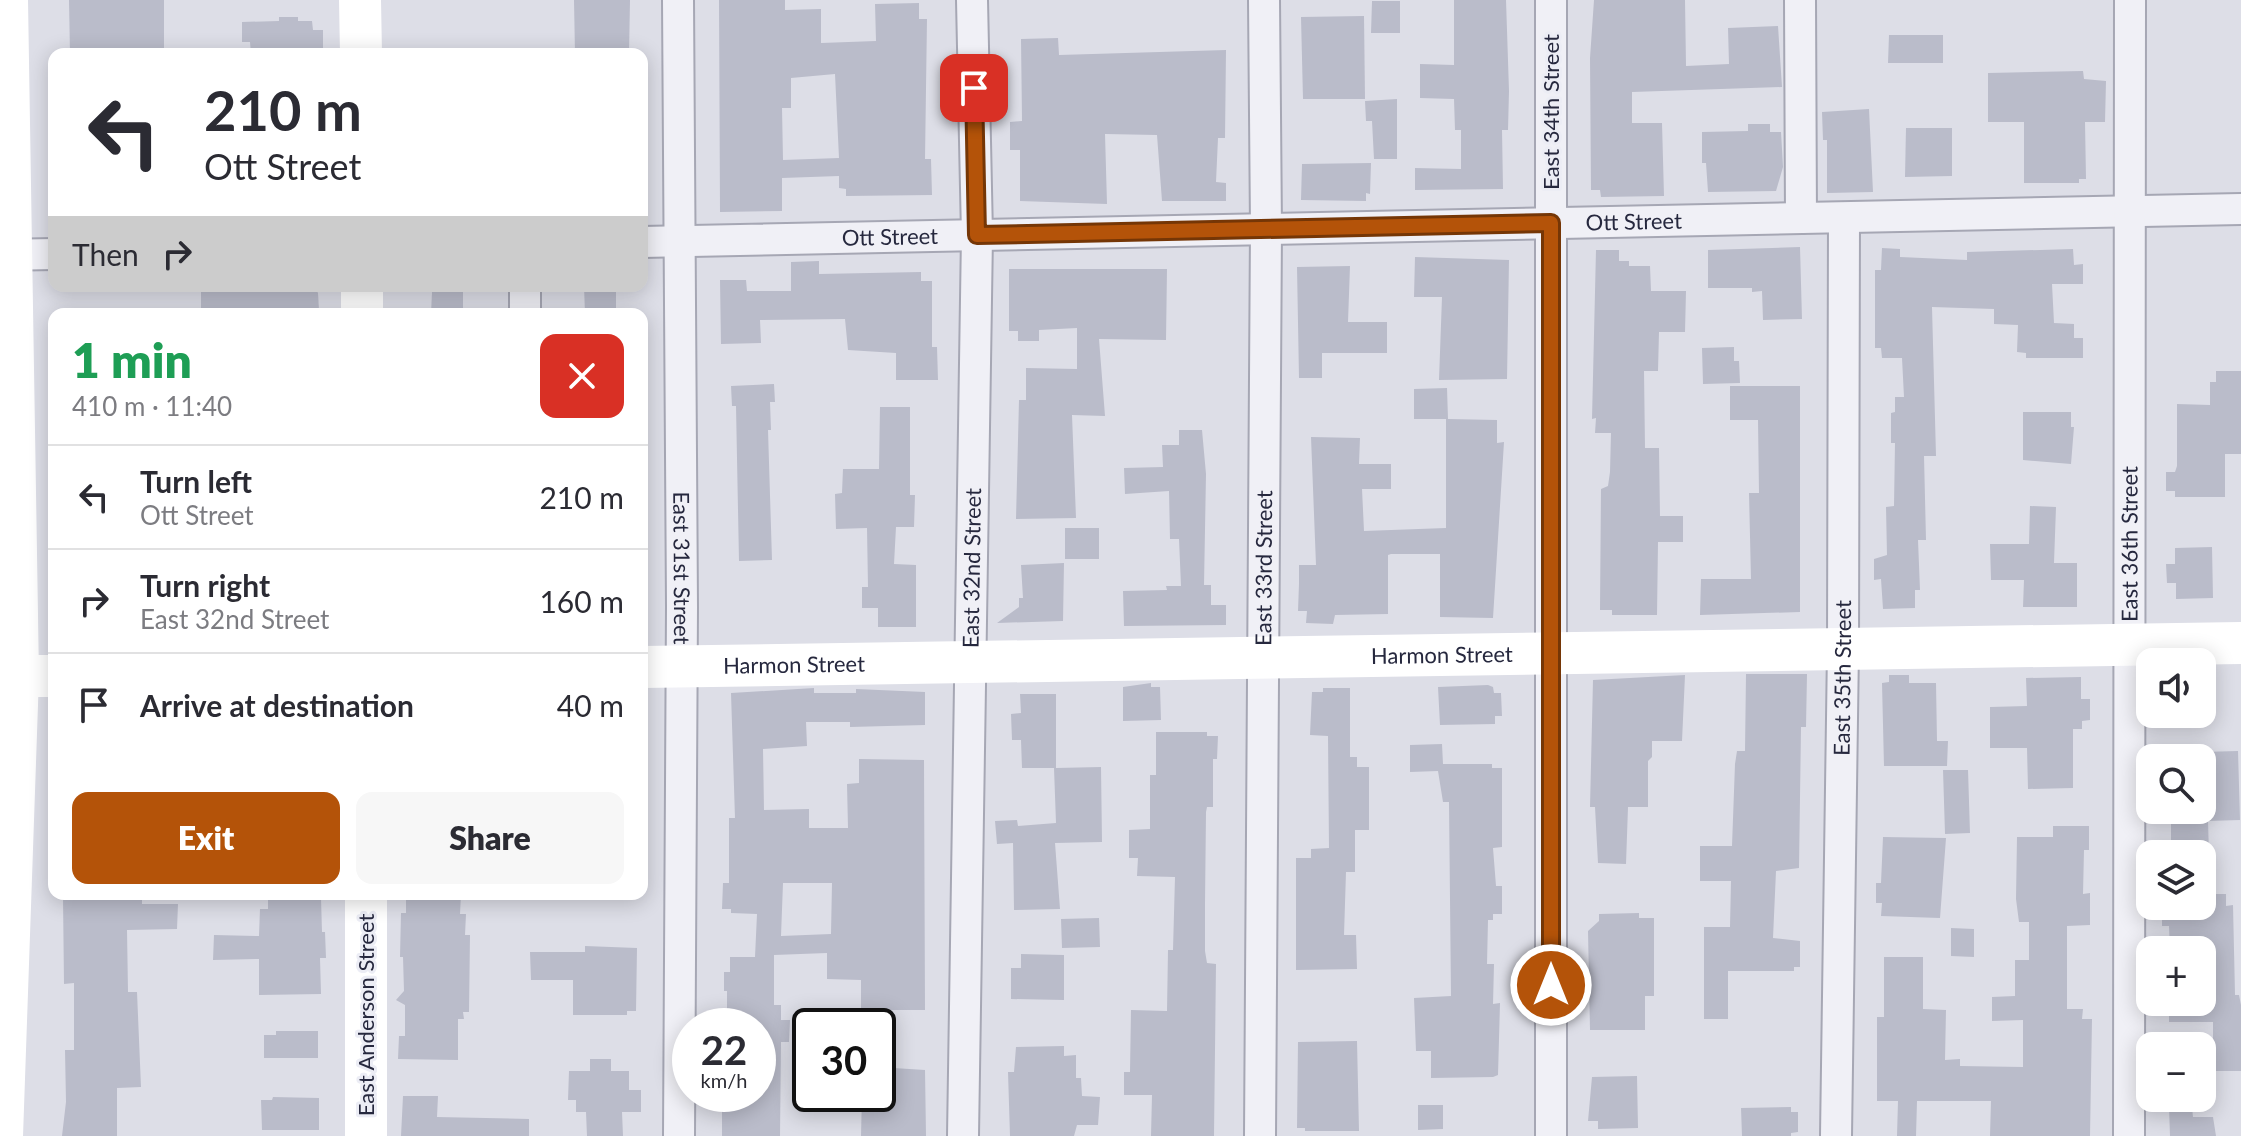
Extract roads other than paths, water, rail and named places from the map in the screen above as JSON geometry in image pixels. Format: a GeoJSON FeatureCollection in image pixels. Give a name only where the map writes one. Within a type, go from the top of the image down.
{"type":"FeatureCollection","features":[{"type":"Feature","properties":{"kind":"main road"},"geometry":{"type":"LineString","coordinates":[[2,1136],[24,676],[4,255],[7,0]]}},
{"type":"Feature","properties":{"kind":"main road"},"geometry":{"type":"LineString","coordinates":[[360,0],[361,48]]}},
{"type":"Feature","properties":{"kind":"main road","name":"Harmon Street"},"geometry":{"type":"LineString","coordinates":[[662,667],[2241,643]]}},
{"type":"Feature","properties":{"kind":"main road","name":"East Anderson Street"},"geometry":{"type":"LineString","coordinates":[[366,900],[366,1136]]}},
{"type":"Feature","properties":{"kind":"street","name":"East 31st Street"},"geometry":{"type":"LineString","coordinates":[[678,0],[681,241],[662,667],[679,1136]]}},
{"type":"Feature","properties":{"kind":"street","name":"East 32nd Street"},"geometry":{"type":"LineString","coordinates":[[963,1136],[973,662],[977,235],[972,0]]}},
{"type":"Feature","properties":{"kind":"street","name":"East 33rd Street"},"geometry":{"type":"LineString","coordinates":[[1260,1136],[1266,228],[1264,0]]}},
{"type":"Feature","properties":{"kind":"street","name":"East 34th Street"},"geometry":{"type":"LineString","coordinates":[[1551,0],[1551,1136]]}},
{"type":"Feature","properties":{"kind":"street"},"geometry":{"type":"LineString","coordinates":[[1800,0],[1801,218]]}},
{"type":"Feature","properties":{"kind":"street","name":"East 36th Street"},"geometry":{"type":"LineString","coordinates":[[2129,1136],[2130,0]]}},
{"type":"Feature","properties":{"kind":"street","name":"Ott Street"},"geometry":{"type":"LineString","coordinates":[[648,242],[2241,209]]}},
{"type":"Feature","properties":{"kind":"street","name":"East 35th Street"},"geometry":{"type":"LineString","coordinates":[[1836,1136],[1843,649],[1844,218]]}},
{"type":"Feature","properties":{"kind":"street"},"geometry":{"type":"LineString","coordinates":[[4,255],[48,254]]}}]}
